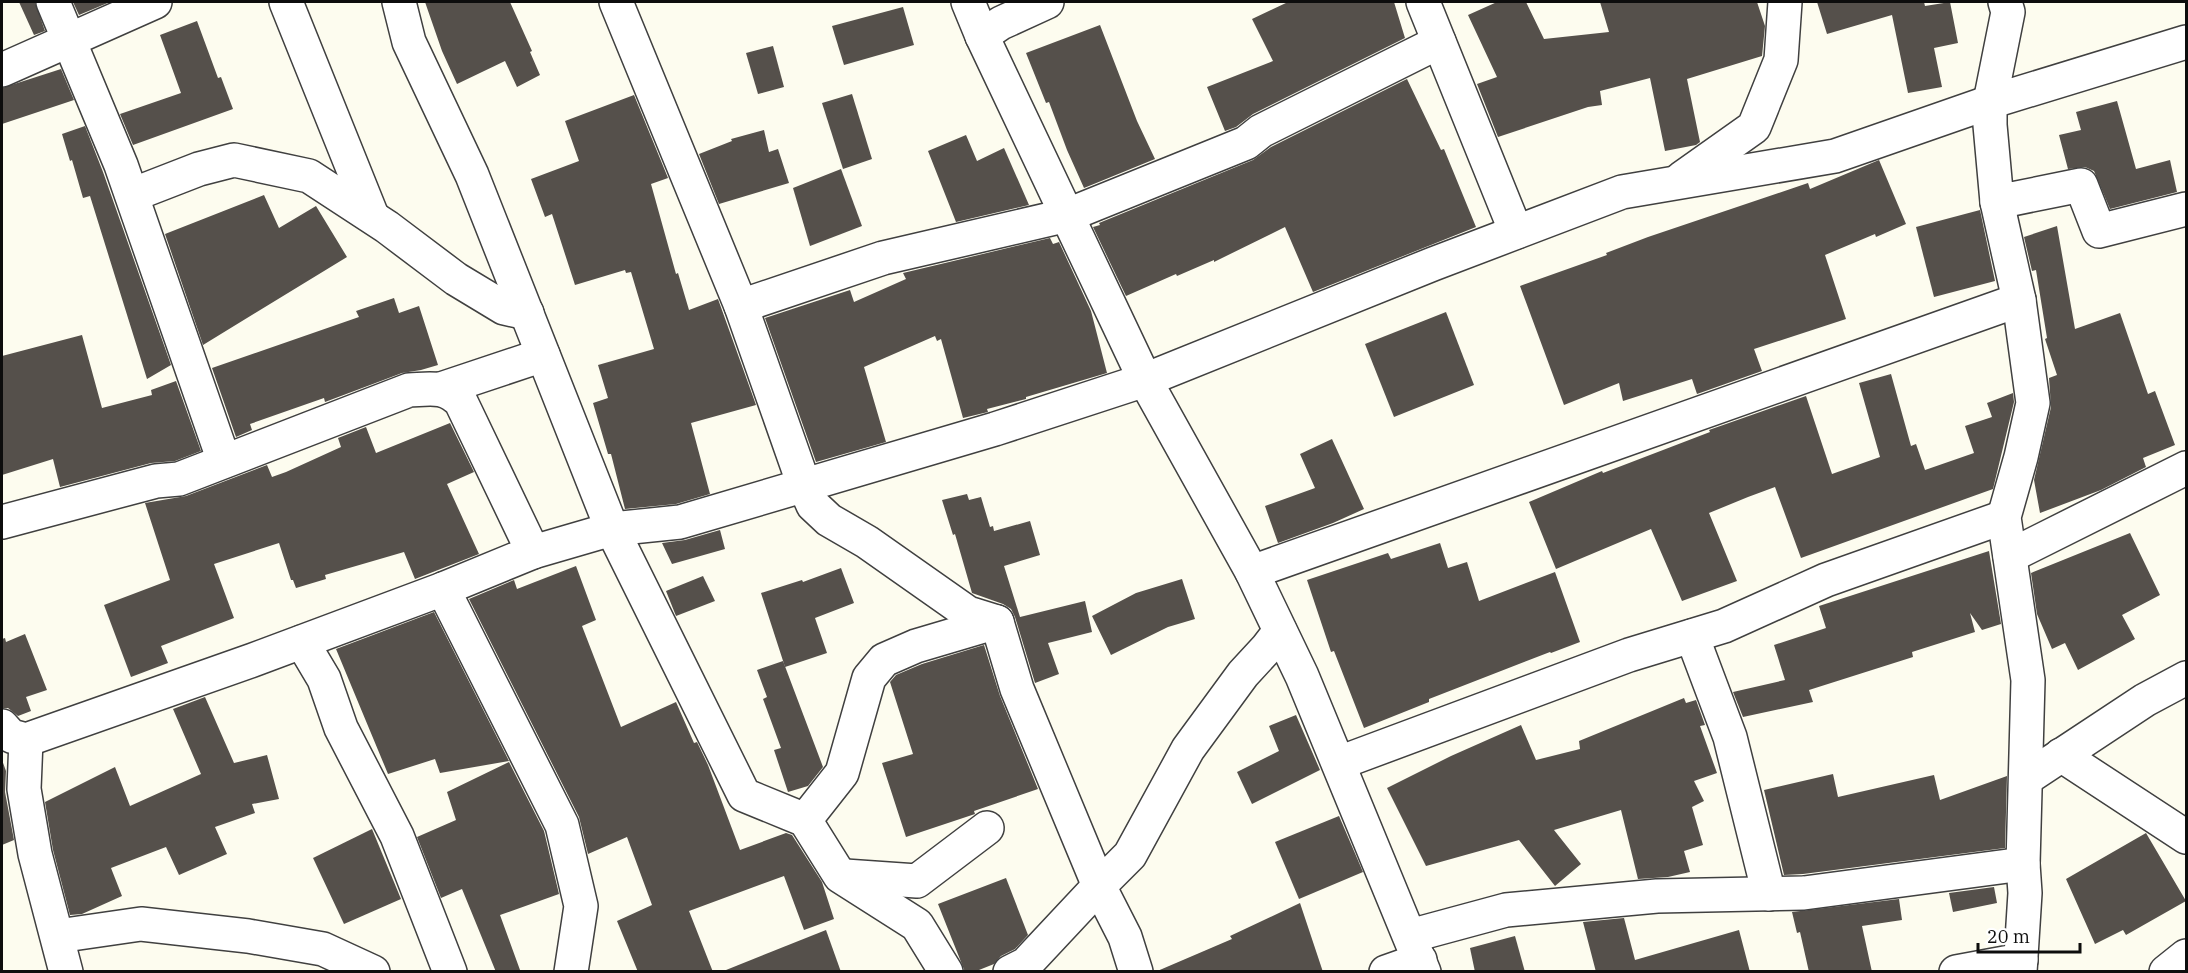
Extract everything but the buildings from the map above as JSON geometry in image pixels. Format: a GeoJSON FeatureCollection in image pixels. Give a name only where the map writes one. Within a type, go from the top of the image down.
{"type":"FeatureCollection","features":[{"type":"Feature","properties":{"kind":"street"},"geometry":{"type":"LineString","coordinates":[[53,2],[132,195],[224,461]]}},
{"type":"Feature","properties":{"kind":"street"},"geometry":{"type":"LineString","coordinates":[[2,70],[155,2]]}},
{"type":"Feature","properties":{"kind":"street"},"geometry":{"type":"LineString","coordinates":[[286,2],[372,216]]}},
{"type":"Feature","properties":{"kind":"street"},"geometry":{"type":"LineString","coordinates":[[399,2],[409,42],[472,175],[612,529],[744,795],[806,820],[840,876],[917,925],[946,972]]}},
{"type":"Feature","properties":{"kind":"street"},"geometry":{"type":"LineString","coordinates":[[616,2],[741,306],[813,505],[828,520],[867,542],[968,612],[997,622]]}},
{"type":"Feature","properties":{"kind":"street"},"geometry":{"type":"LineString","coordinates":[[968,2],[1145,380],[1252,572],[1302,676],[1418,956]]}},
{"type":"Feature","properties":{"kind":"street"},"geometry":{"type":"LineString","coordinates":[[982,36],[1001,23],[1047,2]]}},
{"type":"Feature","properties":{"kind":"street"},"geometry":{"type":"LineString","coordinates":[[1423,2],[1516,232]]}},
{"type":"Feature","properties":{"kind":"street"},"geometry":{"type":"LineString","coordinates":[[1676,183],[1754,127],[1781,60],[1785,2]]}},
{"type":"Feature","properties":{"kind":"street"},"geometry":{"type":"LineString","coordinates":[[1956,972],[2021,966],[2025,893],[2023,864],[2028,680],[2004,517],[2033,403],[2019,300],[1997,202],[1990,125],[1990,102],[2008,12],[2005,2]]}},
{"type":"Feature","properties":{"kind":"street"},"geometry":{"type":"LineString","coordinates":[[741,306],[883,258],[1068,215],[1246,143],[1262,131],[1439,42]]}},
{"type":"Feature","properties":{"kind":"street"},"geometry":{"type":"LineString","coordinates":[[66,972],[34,854],[14,733],[302,642],[443,589],[533,552],[612,529],[680,522],[994,429],[1145,380],[1622,192],[1835,156],[1990,102],[2187,42]]}},
{"type":"Feature","properties":{"kind":"street"},"geometry":{"type":"LineString","coordinates":[[132,195],[199,169],[234,160],[309,176],[372,216],[456,279],[504,308],[526,313]]}},
{"type":"Feature","properties":{"kind":"street"},"geometry":{"type":"LineString","coordinates":[[1997,202],[2080,185],[2099,231],[2187,210]]}},
{"type":"Feature","properties":{"kind":"street"},"geometry":{"type":"LineString","coordinates":[[1252,572],[2019,300]]}},
{"type":"Feature","properties":{"kind":"street"},"geometry":{"type":"LineString","coordinates":[[2,522],[156,481],[179,479],[409,390],[441,389],[543,355]]}},
{"type":"Feature","properties":{"kind":"street"},"geometry":{"type":"LineString","coordinates":[[441,389],[452,393],[460,402],[533,552]]}},
{"type":"Feature","properties":{"kind":"street"},"geometry":{"type":"LineString","coordinates":[[2010,556],[2187,468]]}},
{"type":"Feature","properties":{"kind":"street"},"geometry":{"type":"LineString","coordinates":[[1339,763],[1629,655],[1724,626],[1826,580],[2004,517]]}},
{"type":"Feature","properties":{"kind":"street"},"geometry":{"type":"LineString","coordinates":[[443,589],[562,825],[581,906],[571,972]]}},
{"type":"Feature","properties":{"kind":"street"},"geometry":{"type":"LineString","coordinates":[[806,820],[842,773],[869,678],[884,660],[916,646],[997,622]]}},
{"type":"Feature","properties":{"kind":"street"},"geometry":{"type":"LineString","coordinates":[[997,622],[1017,688],[1099,886],[1125,937],[1136,972]]}},
{"type":"Feature","properties":{"kind":"street"},"geometry":{"type":"LineString","coordinates":[[1010,972],[1026,964],[1130,855],[1188,749],[1243,674],[1280,631]]}},
{"type":"Feature","properties":{"kind":"street"},"geometry":{"type":"LineString","coordinates":[[1692,636],[1730,736],[1769,894]]}},
{"type":"Feature","properties":{"kind":"street"},"geometry":{"type":"LineString","coordinates":[[302,642],[324,679],[341,728],[397,836],[450,972]]}},
{"type":"Feature","properties":{"kind":"street"},"geometry":{"type":"LineString","coordinates":[[2027,778],[2145,700],[2187,678]]}},
{"type":"Feature","properties":{"kind":"street"},"geometry":{"type":"LineString","coordinates":[[2061,755],[2187,837]]}},
{"type":"Feature","properties":{"kind":"street"},"geometry":{"type":"LineString","coordinates":[[840,876],[917,881],[987,828]]}},
{"type":"Feature","properties":{"kind":"street"},"geometry":{"type":"LineString","coordinates":[[1386,972],[1506,910],[1657,896],[1804,893],[2023,864]]}},
{"type":"Feature","properties":{"kind":"street"},"geometry":{"type":"LineString","coordinates":[[58,936],[141,924],[236,934],[322,949],[373,972]]}},
{"type":"Feature","properties":{"kind":"street"},"geometry":{"type":"LineString","coordinates":[[2166,972],[2187,956]]}}]}
